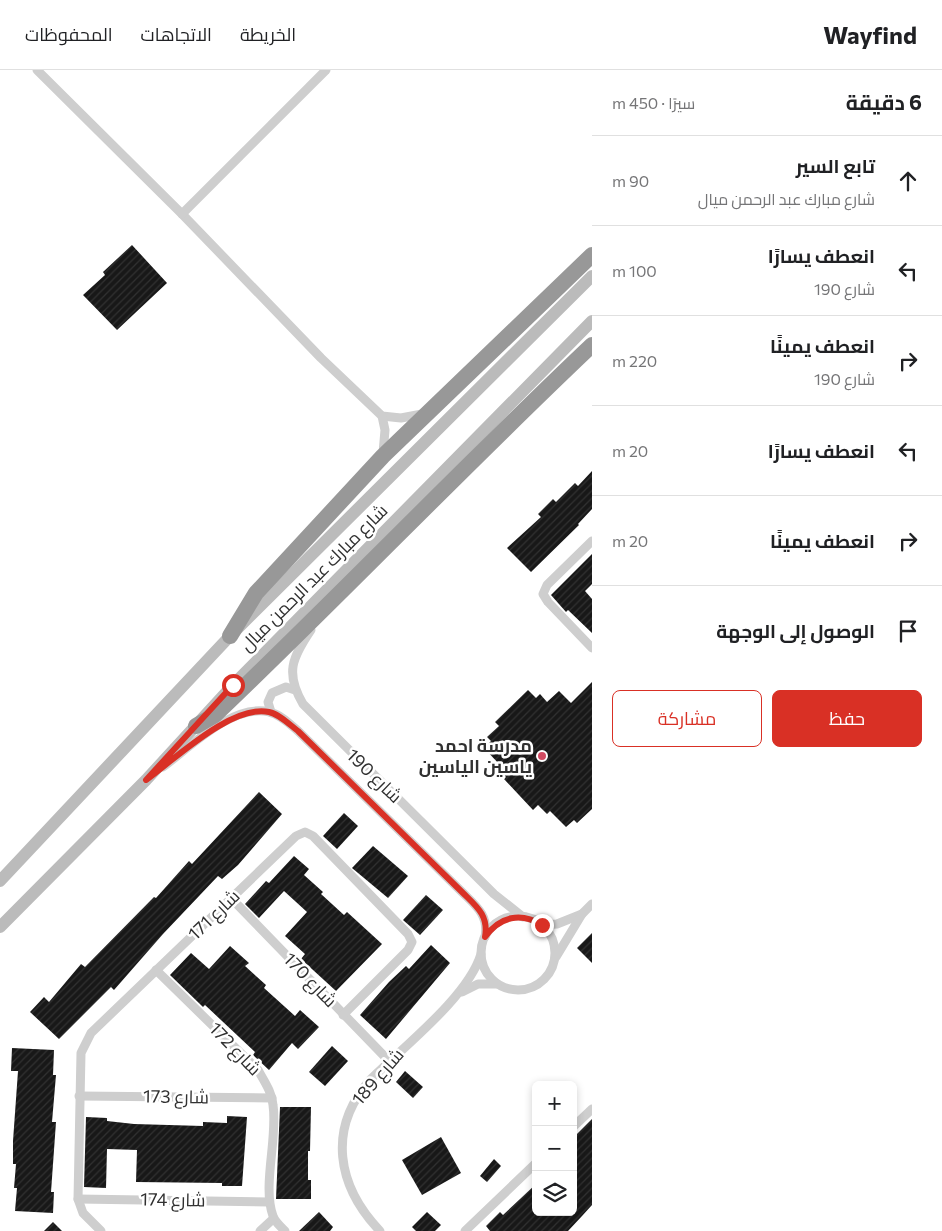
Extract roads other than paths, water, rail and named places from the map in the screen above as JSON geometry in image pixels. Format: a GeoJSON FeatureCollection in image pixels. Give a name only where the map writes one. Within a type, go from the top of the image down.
{"type":"FeatureCollection","features":[{"type":"Feature","properties":{"kind":"highway"},"geometry":{"type":"LineString","coordinates":[[230,636],[256,593],[383,456],[592,255]]}},
{"type":"Feature","properties":{"kind":"highway"},"geometry":{"type":"LineString","coordinates":[[196,726],[215,715],[324,611],[540,395],[592,346]]}},
{"type":"Feature","properties":{"kind":"main road","name":"شارع مبارك عبد الرحمن ميال"},"geometry":{"type":"LineString","coordinates":[[0,881],[230,636],[592,276]]}},
{"type":"Feature","properties":{"kind":"main road","name":"شارع مبارك عبد الرحمن ميال"},"geometry":{"type":"LineString","coordinates":[[0,927],[146,780],[233,685],[592,321]]}},
{"type":"Feature","properties":{"kind":"street"},"geometry":{"type":"LineString","coordinates":[[37,70],[182,214],[321,358],[382,416],[401,418],[431,411]]}},
{"type":"Feature","properties":{"kind":"street"},"geometry":{"type":"LineString","coordinates":[[182,214],[326,70]]}},
{"type":"Feature","properties":{"kind":"street"},"geometry":{"type":"LineString","coordinates":[[382,416],[385,443],[383,456]]}},
{"type":"Feature","properties":{"kind":"street"},"geometry":{"type":"LineString","coordinates":[[592,541],[547,585],[543,594],[548,602],[592,648]]}},
{"type":"Feature","properties":{"kind":"street","name":"شارع 190"},"geometry":{"type":"LineString","coordinates":[[324,611],[295,656],[292,673],[296,690],[313,717],[494,894],[523,917]]}},
{"type":"Feature","properties":{"kind":"street"},"geometry":{"type":"LineString","coordinates":[[146,780],[227,719],[244,712],[271,712],[268,702],[272,692],[286,687],[296,690]]}},
{"type":"Feature","properties":{"kind":"street","name":"شارع 190"},"geometry":{"type":"LineString","coordinates":[[271,712],[298,731],[462,892],[485,918],[487,925],[485,937]]}},
{"type":"Feature","properties":{"kind":"street","name":"شارع 171"},"geometry":{"type":"LineString","coordinates":[[78,1199],[79,1096],[81,1053],[84,1044],[91,1033],[231,898],[296,836],[305,832],[313,836],[408,934],[412,942],[408,950],[343,1015]]}},
{"type":"Feature","properties":{"kind":"street","name":"شارع 170"},"geometry":{"type":"LineString","coordinates":[[231,898],[389,1061]]}},
{"type":"Feature","properties":{"kind":"street"},"geometry":{"type":"LineString","coordinates":[[556,957],[555,945],[550,934],[542,925],[523,917],[501,921],[485,937],[481,954],[483,965],[489,976],[497,984],[507,989],[529,989],[547,977],[556,957],[582,914],[592,904]]}},
{"type":"Feature","properties":{"kind":"street"},"geometry":{"type":"LineString","coordinates":[[542,925],[557,924],[582,914]]}},
{"type":"Feature","properties":{"kind":"street","name":"شارع 189"},"geometry":{"type":"LineString","coordinates":[[380,1231],[367,1217],[351,1192],[342,1154],[344,1127],[353,1103],[361,1091],[389,1061],[460,993],[477,967],[481,954]]}},
{"type":"Feature","properties":{"kind":"street","name":"شارع 172"},"geometry":{"type":"LineString","coordinates":[[156,970],[258,1070],[272,1098],[275,1117],[269,1202],[274,1219],[285,1231]]}},
{"type":"Feature","properties":{"kind":"street","name":"شارع 189"},"geometry":{"type":"LineString","coordinates":[[460,993],[478,984],[497,984]]}},
{"type":"Feature","properties":{"kind":"street","name":"شارع 173"},"geometry":{"type":"LineString","coordinates":[[79,1096],[272,1098]]}},
{"type":"Feature","properties":{"kind":"street"},"geometry":{"type":"LineString","coordinates":[[574,1126],[592,1109]]}},
{"type":"Feature","properties":{"kind":"street"},"geometry":{"type":"LineString","coordinates":[[472,1229],[532,1167]]}},
{"type":"Feature","properties":{"kind":"street"},"geometry":{"type":"LineString","coordinates":[[78,1199],[83,1213],[101,1231]]}},
{"type":"Feature","properties":{"kind":"street","name":"شارع 174"},"geometry":{"type":"LineString","coordinates":[[78,1199],[269,1202]]}},
{"type":"Feature","properties":{"kind":"street"},"geometry":{"type":"LineString","coordinates":[[260,1231],[274,1219]]}},
{"type":"Feature","properties":{"kind":"place","name":"مدرسة احمد ياسين الياسين"},"geometry":{"type":"Point","coordinates":[542,756]}}]}
